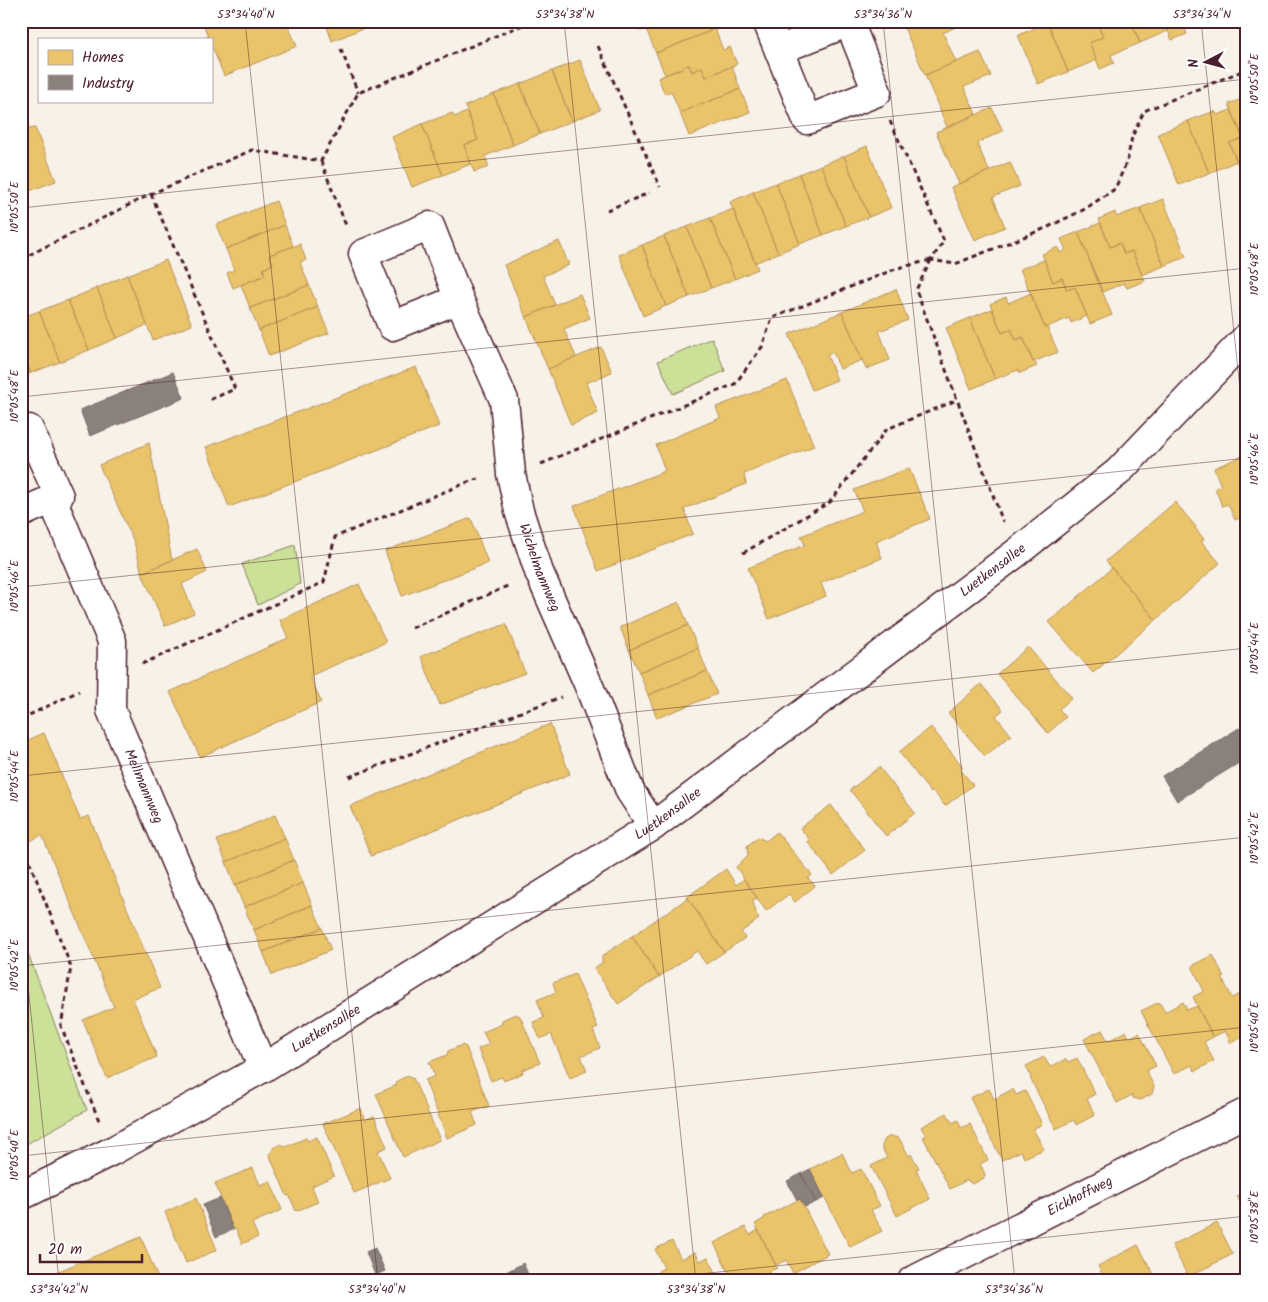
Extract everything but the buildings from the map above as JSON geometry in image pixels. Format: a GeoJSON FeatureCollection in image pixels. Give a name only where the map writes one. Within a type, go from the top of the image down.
{"type":"FeatureCollection","features":[{"type":"Feature","properties":{"kind":"street"},"geometry":{"type":"LineString","coordinates":[[767,21],[807,120],[877,92],[849,22],[779,50]]}},
{"type":"Feature","properties":{"kind":"street","name":"Wichelmannweg"},"geometry":{"type":"LineString","coordinates":[[363,254],[430,226],[459,299],[504,400],[511,474],[519,511],[539,572],[589,686],[630,791],[653,826]]}},
{"type":"Feature","properties":{"kind":"street"},"geometry":{"type":"LineString","coordinates":[[363,254],[392,326],[459,299]]}},
{"type":"Feature","properties":{"kind":"street","name":"Luetkensallee"},"geometry":{"type":"LineString","coordinates":[[21,1196],[114,1150],[263,1068],[653,826],[1015,554],[1118,472],[1247,337]]}},
{"type":"Feature","properties":{"kind":"street","name":"Mellmannweg"},"geometry":{"type":"LineString","coordinates":[[21,432],[29,429],[60,496],[52,499],[112,641],[111,710],[263,1068]]}},
{"type":"Feature","properties":{"kind":"street"},"geometry":{"type":"LineString","coordinates":[[21,513],[52,499]]}},
{"type":"Feature","properties":{"kind":"street","name":"Eickhoffweg"},"geometry":{"type":"LineString","coordinates":[[912,1281],[1247,1112]]}},
{"type":"Feature","properties":{"kind":"path"},"geometry":{"type":"LineString","coordinates":[[363,254],[348,233],[321,161],[358,93],[532,21]]}},
{"type":"Feature","properties":{"kind":"path"},"geometry":{"type":"LineString","coordinates":[[598,46],[660,187]]}},
{"type":"Feature","properties":{"kind":"path"},"geometry":{"type":"LineString","coordinates":[[341,49],[358,93]]}},
{"type":"Feature","properties":{"kind":"path"},"geometry":{"type":"LineString","coordinates":[[21,719],[112,675],[142,664],[324,582],[334,538],[473,480],[511,474],[541,464],[735,384],[762,347],[772,318],[898,268],[931,260],[955,264],[1046,228],[1083,210],[1115,189],[1127,161],[1132,137],[1144,112],[1247,69]]}},
{"type":"Feature","properties":{"kind":"path"},"geometry":{"type":"LineString","coordinates":[[877,92],[944,241],[931,260],[916,290],[1015,554]]}},
{"type":"Feature","properties":{"kind":"path"},"geometry":{"type":"LineString","coordinates":[[21,258],[151,194],[252,150],[321,161]]}},
{"type":"Feature","properties":{"kind":"path"},"geometry":{"type":"LineString","coordinates":[[608,210],[649,193]]}},
{"type":"Feature","properties":{"kind":"path"},"geometry":{"type":"LineString","coordinates":[[151,194],[235,389],[210,400]]}},
{"type":"Feature","properties":{"kind":"path"},"geometry":{"type":"LineString","coordinates":[[743,552],[830,502],[887,429],[957,400]]}},
{"type":"Feature","properties":{"kind":"path"},"geometry":{"type":"LineString","coordinates":[[412,628],[539,572]]}},
{"type":"Feature","properties":{"kind":"path"},"geometry":{"type":"LineString","coordinates":[[349,777],[589,686]]}},
{"type":"Feature","properties":{"kind":"path"},"geometry":{"type":"LineString","coordinates":[[21,856],[30,863],[71,967],[61,1026],[100,1123]]}},
{"type":"Feature","properties":{"kind":"path"},"geometry":{"type":"LineString","coordinates":[[21,866],[30,863]]}},
{"type":"Feature","properties":{"kind":"green space"},"geometry":{"type":"Polygon","coordinates":[[[712,338],[725,371],[673,394],[658,361],[712,338]]]}},
{"type":"Feature","properties":{"kind":"green space"},"geometry":{"type":"Polygon","coordinates":[[[295,545],[300,584],[258,605],[242,564],[295,545]]]}},
{"type":"Feature","properties":{"kind":"green space"},"geometry":{"type":"Polygon","coordinates":[[[21,935],[87,1110],[21,1147],[21,935]]]}}]}
